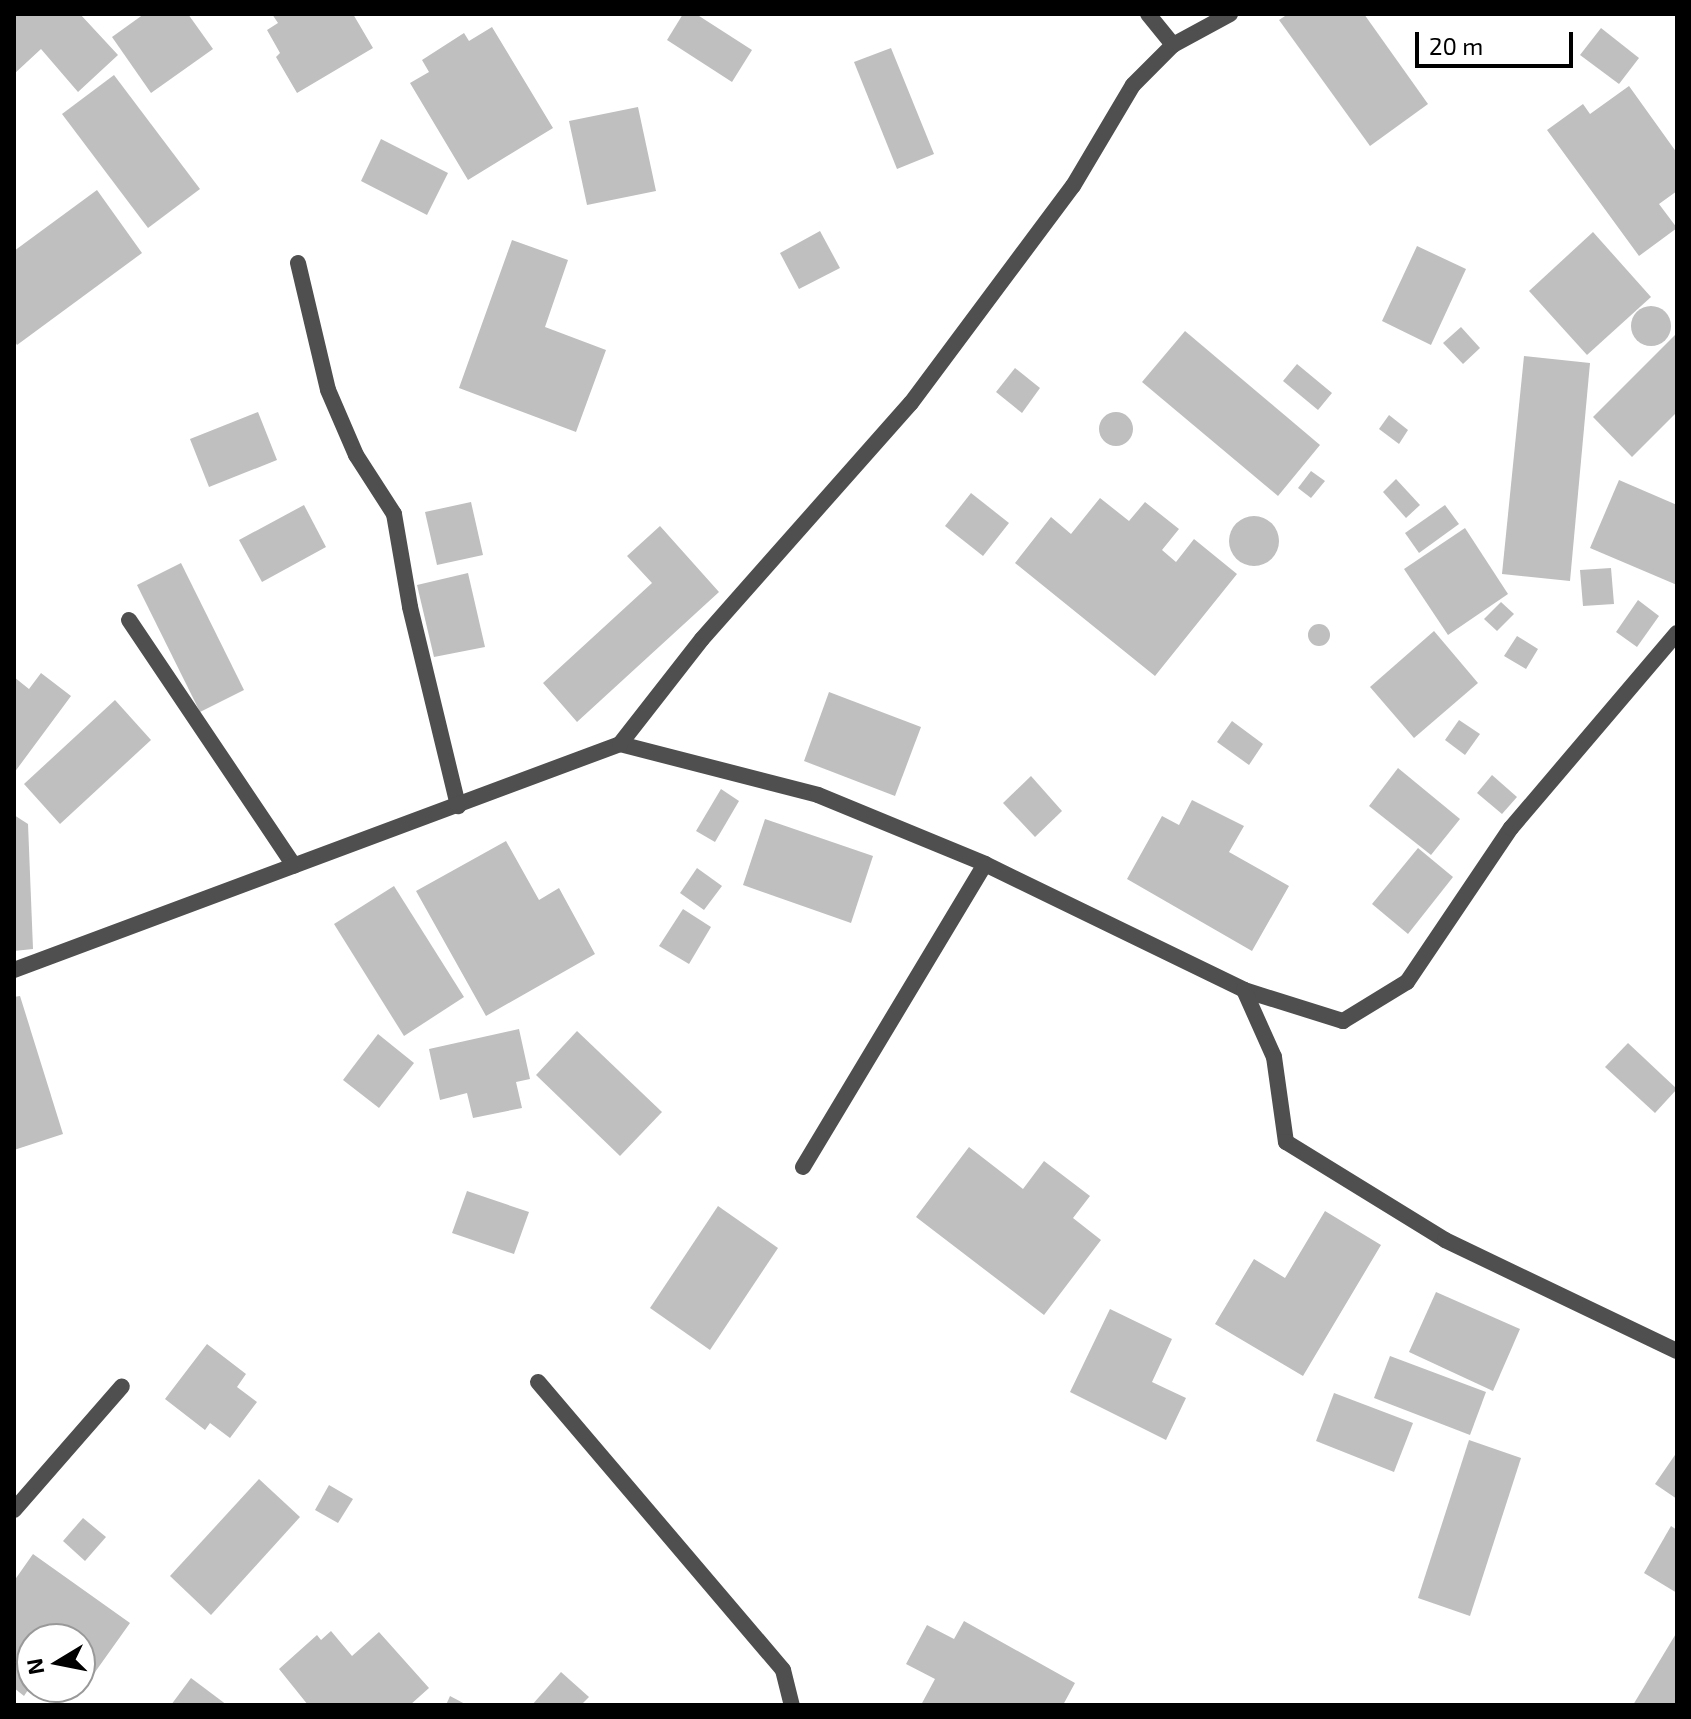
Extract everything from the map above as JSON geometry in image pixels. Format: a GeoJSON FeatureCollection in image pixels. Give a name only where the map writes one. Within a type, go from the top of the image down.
{"type":"FeatureCollection","features":[{"type":"Feature","properties":{"kind":"street"},"geometry":{"type":"LineString","coordinates":[[1148,14],[1173,45]]}},
{"type":"Feature","properties":{"kind":"street"},"geometry":{"type":"LineString","coordinates":[[14,970],[620,744],[702,639],[911,403],[1073,186],[1133,85],[1173,45],[1230,14]]}},
{"type":"Feature","properties":{"kind":"street"},"geometry":{"type":"LineString","coordinates":[[298,263],[328,390],[356,455],[394,514],[410,607],[458,806]]}},
{"type":"Feature","properties":{"kind":"street"},"geometry":{"type":"LineString","coordinates":[[129,620],[294,866]]}},
{"type":"Feature","properties":{"kind":"street"},"geometry":{"type":"LineString","coordinates":[[620,744],[818,795],[985,864],[1244,990],[1343,1021],[1407,982],[1511,828],[1677,633]]}},
{"type":"Feature","properties":{"kind":"street"},"geometry":{"type":"LineString","coordinates":[[803,1167],[985,864]]}},
{"type":"Feature","properties":{"kind":"street"},"geometry":{"type":"LineString","coordinates":[[1244,990],[1274,1057],[1286,1142],[1445,1240],[1677,1351]]}},
{"type":"Feature","properties":{"kind":"street"},"geometry":{"type":"LineString","coordinates":[[538,1382],[783,1670],[792,1705]]}},
{"type":"Feature","properties":{"kind":"street"},"geometry":{"type":"LineString","coordinates":[[14,1510],[122,1386]]}},
{"type":"Feature","properties":{"kind":"building"},"geometry":{"type":"Polygon","coordinates":[[[14,14],[80,14],[118,55],[78,92],[41,49],[14,74],[14,14]]]}},
{"type":"Feature","properties":{"kind":"building"},"geometry":{"type":"Polygon","coordinates":[[[144,14],[188,14],[213,49],[151,93],[112,37],[144,14]]]}},
{"type":"Feature","properties":{"kind":"building"},"geometry":{"type":"Polygon","coordinates":[[[272,14],[353,14],[373,48],[297,93],[276,57],[280,53],[267,30],[278,23],[272,14]]]}},
{"type":"Feature","properties":{"kind":"building"},"geometry":{"type":"Polygon","coordinates":[[[683,14],[696,14],[752,50],[732,82],[667,40],[683,14]]]}},
{"type":"Feature","properties":{"kind":"building"},"geometry":{"type":"Polygon","coordinates":[[[1288,14],[1364,14],[1428,104],[1370,146],[1279,20],[1288,14]]]}},
{"type":"Feature","properties":{"kind":"building"},"geometry":{"type":"Polygon","coordinates":[[[492,27],[553,128],[468,180],[410,83],[429,72],[422,60],[464,33],[469,41],[492,27]]]}},
{"type":"Feature","properties":{"kind":"building"},"geometry":{"type":"Polygon","coordinates":[[[1601,28],[1639,58],[1619,84],[1580,55],[1601,28]]]}},
{"type":"Feature","properties":{"kind":"building"},"geometry":{"type":"Polygon","coordinates":[[[891,48],[934,154],[897,169],[854,62],[891,48]]]}},
{"type":"Feature","properties":{"kind":"building"},"geometry":{"type":"Polygon","coordinates":[[[114,75],[200,189],[148,228],[62,114],[114,75]]]}},
{"type":"Feature","properties":{"kind":"building"},"geometry":{"type":"Polygon","coordinates":[[[1629,86],[1677,153],[1677,191],[1659,204],[1677,228],[1639,256],[1547,130],[1583,104],[1590,114],[1629,86]]]}},
{"type":"Feature","properties":{"kind":"building"},"geometry":{"type":"Polygon","coordinates":[[[638,107],[656,191],[587,205],[569,121],[638,107]]]}},
{"type":"Feature","properties":{"kind":"building"},"geometry":{"type":"Polygon","coordinates":[[[381,139],[448,173],[427,215],[361,181],[381,139]]]}},
{"type":"Feature","properties":{"kind":"building"},"geometry":{"type":"Polygon","coordinates":[[[97,190],[142,253],[17,345],[14,340],[14,251],[97,190]]]}},
{"type":"Feature","properties":{"kind":"building"},"geometry":{"type":"Polygon","coordinates":[[[820,231],[840,268],[799,289],[780,253],[820,231]]]}},
{"type":"Feature","properties":{"kind":"building"},"geometry":{"type":"Polygon","coordinates":[[[1593,232],[1651,297],[1587,355],[1529,291],[1593,232]]]}},
{"type":"Feature","properties":{"kind":"building"},"geometry":{"type":"Polygon","coordinates":[[[512,240],[568,260],[545,327],[606,350],[576,432],[459,388],[512,240]]]}},
{"type":"Feature","properties":{"kind":"building"},"geometry":{"type":"Polygon","coordinates":[[[1417,246],[1466,269],[1431,345],[1382,321],[1417,246]]]}},
{"type":"Feature","properties":{"kind":"building"},"geometry":{"type":"Polygon","coordinates":[[[1651,306],[1665,312],[1671,326],[1665,340],[1651,346],[1637,340],[1631,326],[1637,312],[1651,306]]]}},
{"type":"Feature","properties":{"kind":"building"},"geometry":{"type":"Polygon","coordinates":[[[1461,327],[1480,348],[1463,364],[1443,343],[1461,327]]]}},
{"type":"Feature","properties":{"kind":"building"},"geometry":{"type":"Polygon","coordinates":[[[1185,331],[1320,445],[1278,496],[1142,382],[1185,331]]]}},
{"type":"Feature","properties":{"kind":"building"},"geometry":{"type":"Polygon","coordinates":[[[1677,333],[1677,412],[1632,457],[1593,417],[1677,333]]]}},
{"type":"Feature","properties":{"kind":"building"},"geometry":{"type":"Polygon","coordinates":[[[1524,356],[1590,363],[1570,581],[1502,574],[1524,356]]]}},
{"type":"Feature","properties":{"kind":"building"},"geometry":{"type":"Polygon","coordinates":[[[1297,364],[1332,393],[1318,410],[1283,381],[1297,364]]]}},
{"type":"Feature","properties":{"kind":"building"},"geometry":{"type":"Polygon","coordinates":[[[1015,368],[1040,388],[1022,413],[996,392],[1015,368]]]}},
{"type":"Feature","properties":{"kind":"building"},"geometry":{"type":"Polygon","coordinates":[[[258,412],[277,460],[209,487],[190,439],[258,412]]]}},
{"type":"Feature","properties":{"kind":"building"},"geometry":{"type":"Polygon","coordinates":[[[1116,412],[1128,417],[1133,429],[1128,441],[1116,446],[1104,441],[1099,429],[1104,417],[1116,412]]]}},
{"type":"Feature","properties":{"kind":"building"},"geometry":{"type":"Polygon","coordinates":[[[1389,415],[1408,430],[1399,444],[1379,429],[1389,415]]]}},
{"type":"Feature","properties":{"kind":"building"},"geometry":{"type":"Polygon","coordinates":[[[1311,471],[1325,481],[1311,498],[1298,488],[1311,471]]]}},
{"type":"Feature","properties":{"kind":"building"},"geometry":{"type":"Polygon","coordinates":[[[1396,479],[1420,505],[1406,518],[1383,492],[1396,479]]]}},
{"type":"Feature","properties":{"kind":"building"},"geometry":{"type":"Polygon","coordinates":[[[1619,480],[1677,505],[1677,585],[1590,548],[1619,480]]]}},
{"type":"Feature","properties":{"kind":"building"},"geometry":{"type":"Polygon","coordinates":[[[971,493],[1009,523],[983,556],[945,526],[971,493]]]}},
{"type":"Feature","properties":{"kind":"building"},"geometry":{"type":"Polygon","coordinates":[[[1100,498],[1129,521],[1145,502],[1179,529],[1162,550],[1176,562],[1194,539],[1237,574],[1155,676],[1015,563],[1051,517],[1071,534],[1100,498]]]}},
{"type":"Feature","properties":{"kind":"building"},"geometry":{"type":"Polygon","coordinates":[[[471,502],[483,555],[437,565],[425,512],[471,502]]]}},
{"type":"Feature","properties":{"kind":"building"},"geometry":{"type":"Polygon","coordinates":[[[304,505],[326,547],[262,582],[239,540],[304,505]]]}},
{"type":"Feature","properties":{"kind":"building"},"geometry":{"type":"Polygon","coordinates":[[[1445,505],[1459,524],[1419,553],[1405,533],[1445,505]]]}},
{"type":"Feature","properties":{"kind":"building"},"geometry":{"type":"Polygon","coordinates":[[[1254,516],[1272,523],[1279,541],[1272,559],[1254,566],[1236,559],[1229,541],[1236,523],[1254,516]]]}},
{"type":"Feature","properties":{"kind":"building"},"geometry":{"type":"Polygon","coordinates":[[[660,526],[719,592],[577,722],[543,683],[652,583],[627,556],[660,526]]]}},
{"type":"Feature","properties":{"kind":"building"},"geometry":{"type":"Polygon","coordinates":[[[1465,528],[1508,594],[1448,635],[1404,569],[1465,528]]]}},
{"type":"Feature","properties":{"kind":"building"},"geometry":{"type":"Polygon","coordinates":[[[181,563],[244,690],[200,712],[137,585],[181,563]]]}},
{"type":"Feature","properties":{"kind":"building"},"geometry":{"type":"Polygon","coordinates":[[[1611,568],[1614,604],[1583,606],[1580,570],[1611,568]]]}},
{"type":"Feature","properties":{"kind":"building"},"geometry":{"type":"Polygon","coordinates":[[[468,573],[485,647],[434,657],[417,585],[468,573]]]}},
{"type":"Feature","properties":{"kind":"building"},"geometry":{"type":"Polygon","coordinates":[[[1638,600],[1659,616],[1637,647],[1616,632],[1638,600]]]}},
{"type":"Feature","properties":{"kind":"building"},"geometry":{"type":"Polygon","coordinates":[[[1501,602],[1514,614],[1497,631],[1484,619],[1501,602]]]}},
{"type":"Feature","properties":{"kind":"building"},"geometry":{"type":"Polygon","coordinates":[[[1319,624],[1327,627],[1330,635],[1327,643],[1319,646],[1311,643],[1308,635],[1311,627],[1319,624]]]}},
{"type":"Feature","properties":{"kind":"building"},"geometry":{"type":"Polygon","coordinates":[[[1434,631],[1478,683],[1414,738],[1370,687],[1434,631]]]}},
{"type":"Feature","properties":{"kind":"building"},"geometry":{"type":"Polygon","coordinates":[[[1517,636],[1538,649],[1526,669],[1504,656],[1517,636]]]}},
{"type":"Feature","properties":{"kind":"building"},"geometry":{"type":"Polygon","coordinates":[[[41,673],[71,696],[14,773],[14,677],[29,689],[41,673]]]}},
{"type":"Feature","properties":{"kind":"building"},"geometry":{"type":"Polygon","coordinates":[[[829,692],[921,727],[895,796],[804,761],[829,692]]]}},
{"type":"Feature","properties":{"kind":"building"},"geometry":{"type":"Polygon","coordinates":[[[115,700],[151,740],[60,824],[24,784],[115,700]]]}},
{"type":"Feature","properties":{"kind":"building"},"geometry":{"type":"Polygon","coordinates":[[[1459,720],[1480,734],[1465,755],[1445,740],[1459,720]]]}},
{"type":"Feature","properties":{"kind":"building"},"geometry":{"type":"Polygon","coordinates":[[[1232,721],[1263,744],[1249,765],[1217,742],[1232,721]]]}},
{"type":"Feature","properties":{"kind":"building"},"geometry":{"type":"Polygon","coordinates":[[[1398,768],[1460,819],[1431,855],[1369,806],[1398,768]]]}},
{"type":"Feature","properties":{"kind":"building"},"geometry":{"type":"Polygon","coordinates":[[[1492,775],[1517,797],[1502,814],[1477,793],[1492,775]]]}},
{"type":"Feature","properties":{"kind":"building"},"geometry":{"type":"Polygon","coordinates":[[[1031,776],[1062,811],[1035,837],[1003,803],[1031,776]]]}},
{"type":"Feature","properties":{"kind":"building"},"geometry":{"type":"Polygon","coordinates":[[[721,789],[739,801],[715,842],[696,831],[721,789]]]}},
{"type":"Feature","properties":{"kind":"building"},"geometry":{"type":"Polygon","coordinates":[[[1192,800],[1244,826],[1229,852],[1289,886],[1252,951],[1127,879],[1162,816],[1179,825],[1192,800]]]}},
{"type":"Feature","properties":{"kind":"building"},"geometry":{"type":"Polygon","coordinates":[[[14,815],[28,824],[33,949],[14,951],[14,815]]]}},
{"type":"Feature","properties":{"kind":"building"},"geometry":{"type":"Polygon","coordinates":[[[765,819],[873,856],[851,923],[743,885],[765,819]]]}},
{"type":"Feature","properties":{"kind":"building"},"geometry":{"type":"Polygon","coordinates":[[[506,841],[539,900],[559,888],[595,954],[486,1016],[416,891],[506,841]]]}},
{"type":"Feature","properties":{"kind":"building"},"geometry":{"type":"Polygon","coordinates":[[[1418,848],[1453,877],[1408,934],[1372,904],[1418,848]]]}},
{"type":"Feature","properties":{"kind":"building"},"geometry":{"type":"Polygon","coordinates":[[[697,868],[722,886],[704,910],[680,893],[697,868]]]}},
{"type":"Feature","properties":{"kind":"building"},"geometry":{"type":"Polygon","coordinates":[[[394,886],[464,997],[404,1036],[334,924],[394,886]]]}},
{"type":"Feature","properties":{"kind":"building"},"geometry":{"type":"Polygon","coordinates":[[[683,909],[711,927],[689,964],[659,946],[683,909]]]}},
{"type":"Feature","properties":{"kind":"building"},"geometry":{"type":"Polygon","coordinates":[[[20,996],[63,1134],[14,1150],[14,997],[20,996]]]}},
{"type":"Feature","properties":{"kind":"building"},"geometry":{"type":"Polygon","coordinates":[[[519,1029],[530,1079],[516,1082],[522,1108],[473,1118],[467,1093],[440,1100],[429,1049],[519,1029]]]}},
{"type":"Feature","properties":{"kind":"building"},"geometry":{"type":"Polygon","coordinates":[[[577,1031],[662,1112],[620,1156],[536,1075],[577,1031]]]}},
{"type":"Feature","properties":{"kind":"building"},"geometry":{"type":"Polygon","coordinates":[[[378,1034],[414,1063],[379,1108],[343,1080],[378,1034]]]}},
{"type":"Feature","properties":{"kind":"building"},"geometry":{"type":"Polygon","coordinates":[[[1628,1043],[1677,1089],[1655,1113],[1605,1067],[1628,1043]]]}},
{"type":"Feature","properties":{"kind":"building"},"geometry":{"type":"Polygon","coordinates":[[[969,1147],[1023,1189],[1044,1161],[1090,1196],[1073,1218],[1101,1240],[1044,1315],[916,1217],[969,1147]]]}},
{"type":"Feature","properties":{"kind":"building"},"geometry":{"type":"Polygon","coordinates":[[[467,1191],[529,1212],[514,1254],[452,1233],[467,1191]]]}},
{"type":"Feature","properties":{"kind":"building"},"geometry":{"type":"Polygon","coordinates":[[[718,1206],[778,1248],[710,1350],[650,1308],[718,1206]]]}},
{"type":"Feature","properties":{"kind":"building"},"geometry":{"type":"Polygon","coordinates":[[[1325,1211],[1381,1245],[1303,1376],[1215,1324],[1254,1259],[1285,1278],[1325,1211]]]}},
{"type":"Feature","properties":{"kind":"building"},"geometry":{"type":"Polygon","coordinates":[[[1436,1292],[1520,1329],[1493,1391],[1409,1352],[1436,1292]]]}},
{"type":"Feature","properties":{"kind":"building"},"geometry":{"type":"Polygon","coordinates":[[[1110,1309],[1172,1339],[1152,1382],[1186,1398],[1166,1440],[1070,1392],[1110,1309]]]}},
{"type":"Feature","properties":{"kind":"building"},"geometry":{"type":"Polygon","coordinates":[[[207,1344],[246,1374],[237,1387],[257,1402],[230,1438],[210,1423],[205,1430],[165,1399],[207,1344]]]}},
{"type":"Feature","properties":{"kind":"building"},"geometry":{"type":"Polygon","coordinates":[[[1390,1356],[1486,1392],[1470,1435],[1374,1398],[1390,1356]]]}},
{"type":"Feature","properties":{"kind":"building"},"geometry":{"type":"Polygon","coordinates":[[[1334,1393],[1413,1423],[1394,1472],[1316,1441],[1334,1393]]]}},
{"type":"Feature","properties":{"kind":"building"},"geometry":{"type":"Polygon","coordinates":[[[1469,1440],[1521,1458],[1470,1616],[1418,1598],[1469,1440]]]}},
{"type":"Feature","properties":{"kind":"building"},"geometry":{"type":"Polygon","coordinates":[[[1677,1452],[1677,1499],[1655,1484],[1677,1452]]]}},
{"type":"Feature","properties":{"kind":"building"},"geometry":{"type":"Polygon","coordinates":[[[259,1479],[300,1517],[211,1615],[170,1576],[259,1479]]]}},
{"type":"Feature","properties":{"kind":"building"},"geometry":{"type":"Polygon","coordinates":[[[329,1485],[353,1499],[338,1523],[315,1510],[329,1485]]]}},
{"type":"Feature","properties":{"kind":"building"},"geometry":{"type":"Polygon","coordinates":[[[83,1518],[106,1537],[85,1561],[63,1541],[83,1518]]]}},
{"type":"Feature","properties":{"kind":"building"},"geometry":{"type":"Polygon","coordinates":[[[1671,1526],[1677,1530],[1677,1593],[1644,1573],[1671,1526]]]}},
{"type":"Feature","properties":{"kind":"building"},"geometry":{"type":"Polygon","coordinates":[[[33,1554],[130,1623],[96,1671],[96,1623],[16,1623],[16,1690],[14,1581],[33,1554]]]}},
{"type":"Feature","properties":{"kind":"building"},"geometry":{"type":"Polygon","coordinates":[[[964,1621],[1075,1683],[1063,1705],[921,1705],[935,1679],[906,1664],[927,1625],[954,1639],[964,1621]]]}},
{"type":"Feature","properties":{"kind":"building"},"geometry":{"type":"Polygon","coordinates":[[[331,1631],[352,1656],[379,1632],[429,1688],[410,1705],[308,1705],[279,1669],[317,1635],[321,1640],[331,1631]]]}},
{"type":"Feature","properties":{"kind":"building"},"geometry":{"type":"Polygon","coordinates":[[[1677,1632],[1677,1705],[1633,1705],[1677,1632]]]}},
{"type":"Feature","properties":{"kind":"building"},"geometry":{"type":"Polygon","coordinates":[[[561,1672],[589,1697],[581,1705],[532,1705],[561,1672]]]}},
{"type":"Feature","properties":{"kind":"building"},"geometry":{"type":"Polygon","coordinates":[[[191,1678],[227,1705],[171,1705],[191,1678]]]}},
{"type":"Feature","properties":{"kind":"building"},"geometry":{"type":"Polygon","coordinates":[[[450,1696],[467,1705],[446,1705],[450,1696]]]}}]}
